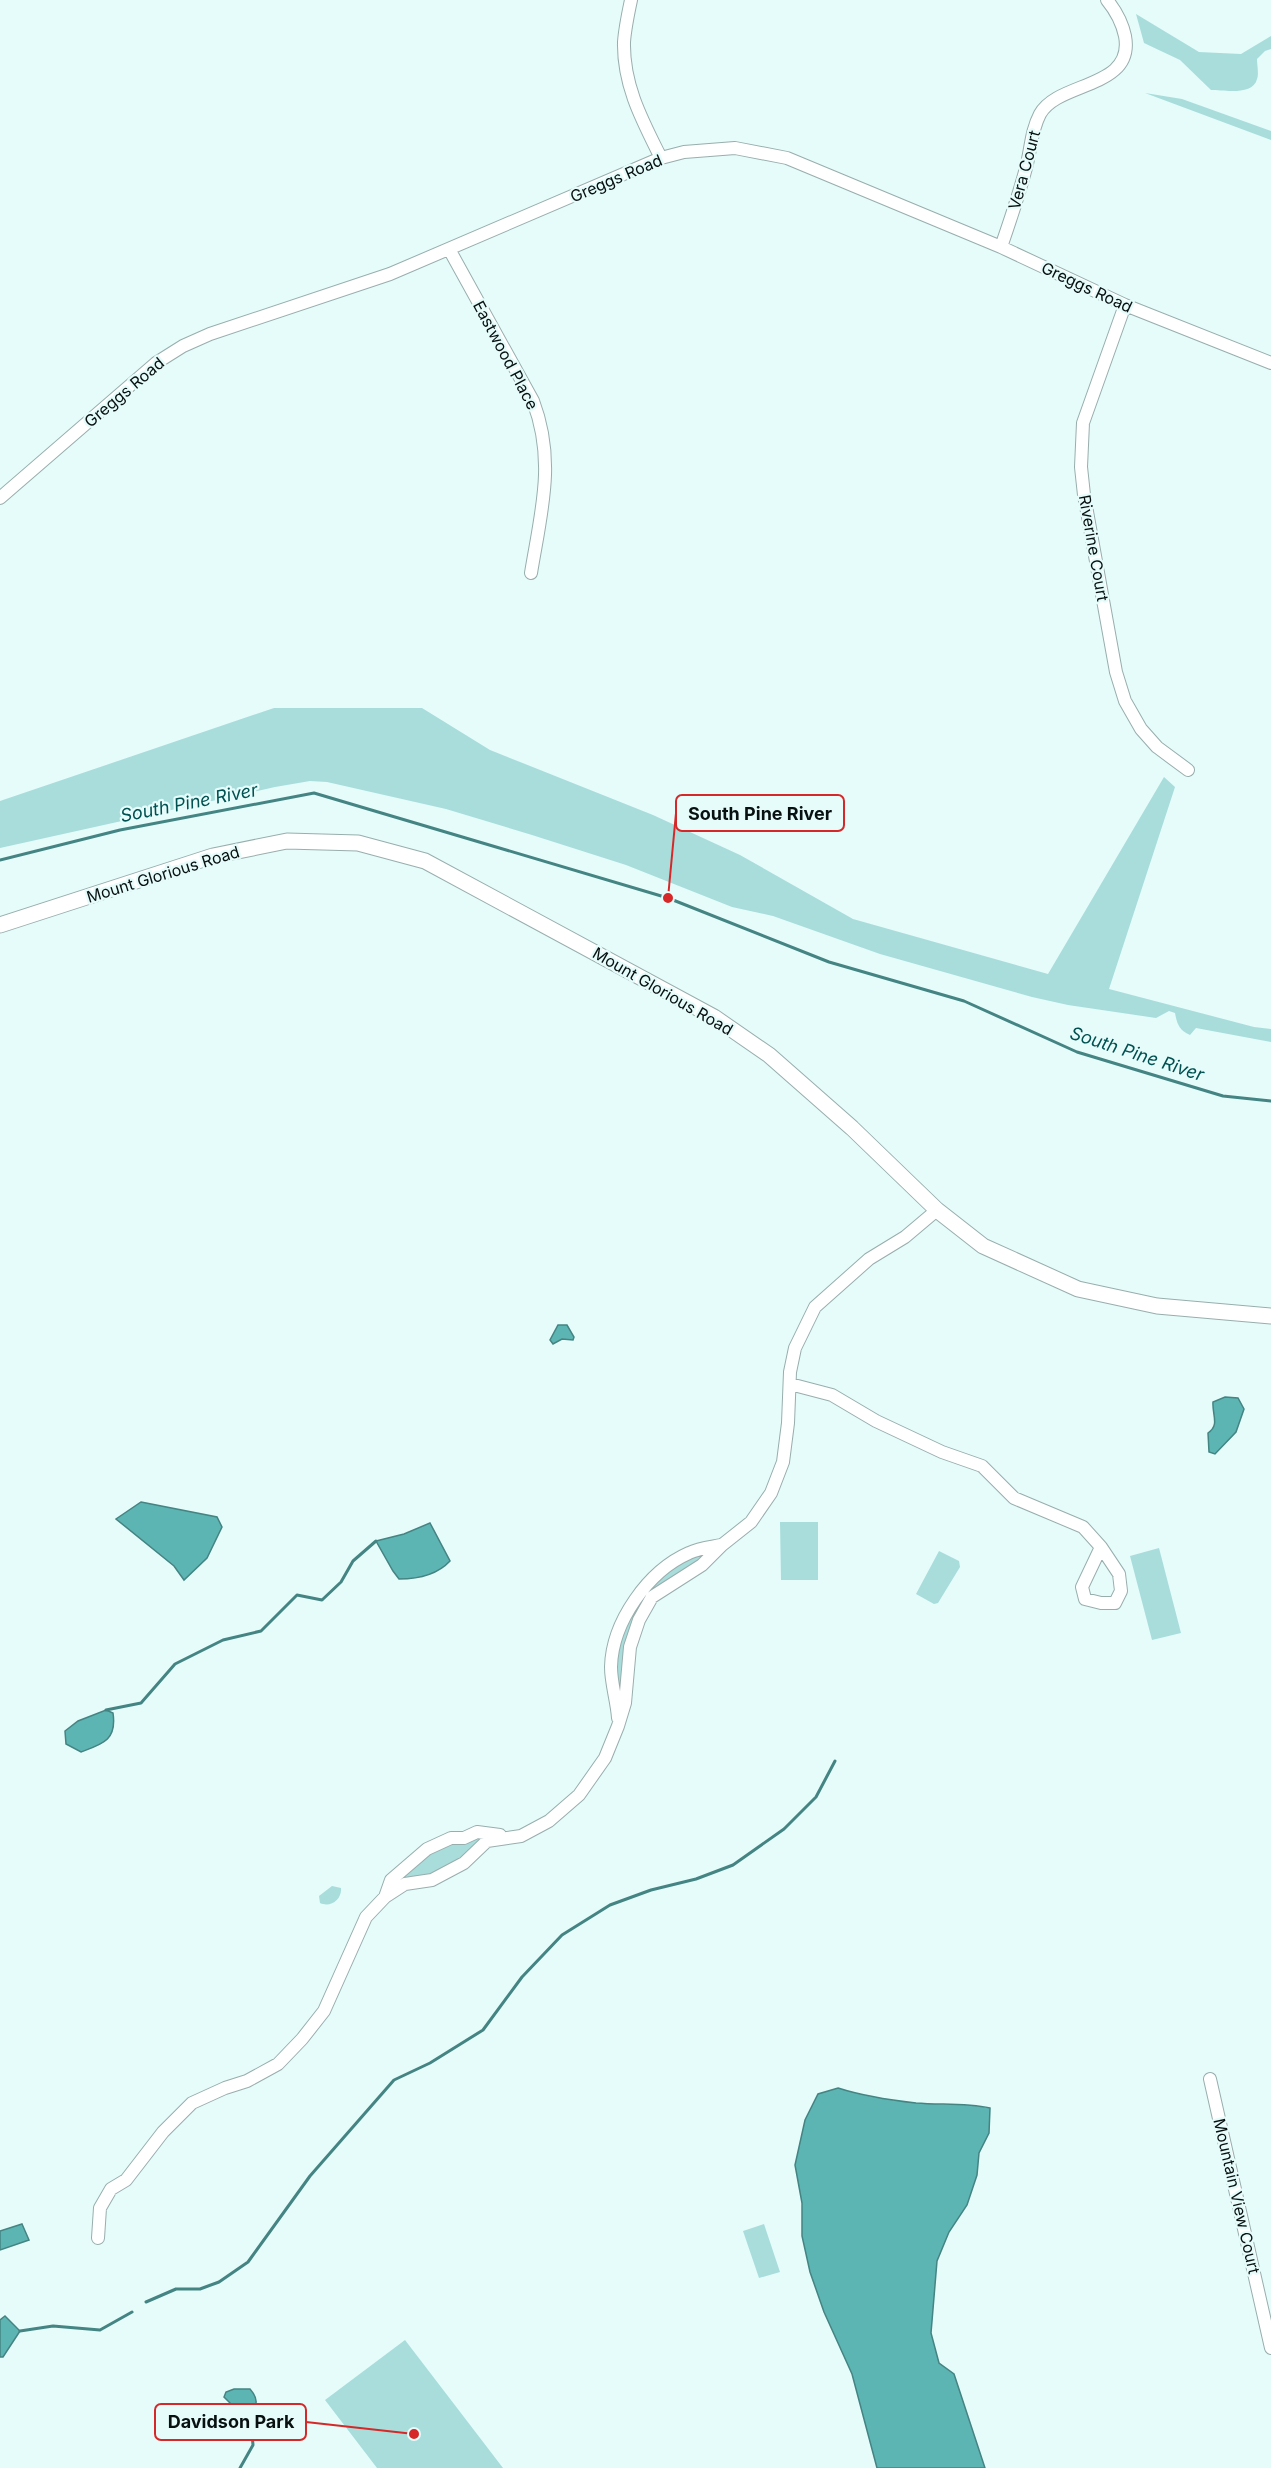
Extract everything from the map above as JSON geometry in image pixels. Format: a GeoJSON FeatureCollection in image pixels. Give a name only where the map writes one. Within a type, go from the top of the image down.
{"type":"FeatureCollection","features":[{"type":"Feature","properties":{"kind":"main road","name":"Mount Glorious Road"},"geometry":{"type":"LineString","coordinates":[[0,926],[213,856],[287,841],[358,843],[425,861],[714,1017],[769,1055],[852,1128],[937,1210],[983,1246],[1078,1289],[1157,1306],[1271,1316]]}},
{"type":"Feature","properties":{"kind":"street"},"geometry":{"type":"LineString","coordinates":[[631,0],[624,41],[628,84],[636,107],[661,158]]}},
{"type":"Feature","properties":{"kind":"street","name":"Vera Court"},"geometry":{"type":"LineString","coordinates":[[1001,247],[1027,165],[1033,131],[1041,112],[1059,98],[1106,77],[1122,61],[1126,44],[1123,25],[1107,0]]}},
{"type":"Feature","properties":{"kind":"street","name":"Greggs Road"},"geometry":{"type":"LineString","coordinates":[[0,498],[156,363],[183,346],[210,334],[362,285],[661,158],[684,152],[735,148],[787,158],[1001,247],[1125,305],[1271,363]]}},
{"type":"Feature","properties":{"kind":"street","name":"Eastwood Place"},"geometry":{"type":"LineString","coordinates":[[449,249],[533,401],[542,425],[547,462],[531,573]]}},
{"type":"Feature","properties":{"kind":"street","name":"Riverine Court"},"geometry":{"type":"LineString","coordinates":[[1125,305],[1083,423],[1081,466],[1084,495],[1116,672],[1125,701],[1141,729],[1157,747],[1188,770]]}},
{"type":"Feature","properties":{"kind":"street"},"geometry":{"type":"LineString","coordinates":[[98,2238],[100,2208],[111,2189],[126,2180],[163,2132],[192,2103],[247,2081],[278,2064],[302,2039],[324,2011],[366,1917],[385,1897],[405,1884],[432,1880],[464,1863],[487,1841],[521,1836],[549,1821],[579,1795],[605,1758],[618,1726],[625,1704],[630,1647],[652,1597],[702,1565],[722,1545],[751,1522],[771,1493],[783,1462],[795,1348],[815,1307],[869,1259],[905,1237],[937,1210]]}},
{"type":"Feature","properties":{"kind":"street"},"geometry":{"type":"LineString","coordinates":[[790,1384],[832,1395],[895,1430],[942,1452],[982,1466],[1014,1498],[1083,1527],[1101,1547]]}},
{"type":"Feature","properties":{"kind":"street"},"geometry":{"type":"LineString","coordinates":[[618,1726],[611,1663],[621,1627],[631,1605],[652,1579],[689,1552],[722,1545]]}},
{"type":"Feature","properties":{"kind":"street"},"geometry":{"type":"LineString","coordinates":[[621,1627],[635,1633]]}},
{"type":"Feature","properties":{"kind":"street"},"geometry":{"type":"LineString","coordinates":[[385,1897],[391,1880],[427,1849],[451,1838],[464,1838],[477,1832],[498,1834],[504,1838]]}},
{"type":"Feature","properties":{"kind":"street","name":"Mountain View Court"},"geometry":{"type":"LineString","coordinates":[[1210,2079],[1271,2348]]}},
{"type":"Feature","properties":{"kind":"shaded area"},"geometry":{"type":"Polygon","coordinates":[[[1136,14],[1199,52],[1241,54],[1271,36],[1271,49],[1265,51],[1257,59],[1258,77],[1250,88],[1237,91],[1211,90],[1180,60],[1144,43],[1136,14]]]}},
{"type":"Feature","properties":{"kind":"shaded area"},"geometry":{"type":"Polygon","coordinates":[[[1145,93],[1182,99],[1271,131],[1271,140],[1145,93]]]}},
{"type":"Feature","properties":{"kind":"shaded area"},"geometry":{"type":"Polygon","coordinates":[[[274,708],[422,708],[490,750],[653,815],[740,855],[853,919],[1048,974],[1164,777],[1175,787],[1109,989],[1254,1027],[1271,1029],[1271,1042],[1196,1028],[1190,1035],[1179,1026],[1175,1013],[1169,1011],[1156,1018],[1068,1005],[1032,997],[880,954],[773,916],[732,907],[626,865],[532,835],[446,809],[327,782],[310,781],[275,787],[0,848],[0,801],[274,708]]]}},
{"type":"Feature","properties":{"kind":"shaded area"},"geometry":{"type":"Polygon","coordinates":[[[558,1325],[567,1325],[574,1337],[573,1340],[562,1339],[553,1344],[550,1340],[558,1325]]]}},
{"type":"Feature","properties":{"kind":"shaded area"},"geometry":{"type":"Polygon","coordinates":[[[1225,1397],[1238,1398],[1244,1409],[1236,1432],[1215,1454],[1209,1452],[1208,1433],[1215,1423],[1213,1402],[1225,1397]]]}},
{"type":"Feature","properties":{"kind":"shaded area"},"geometry":{"type":"Polygon","coordinates":[[[141,1502],[217,1517],[222,1527],[207,1558],[184,1580],[174,1566],[116,1519],[141,1502]]]}},
{"type":"Feature","properties":{"kind":"shaded area"},"geometry":{"type":"Polygon","coordinates":[[[780,1522],[818,1522],[818,1580],[781,1580],[780,1522]]]}},
{"type":"Feature","properties":{"kind":"shaded area"},"geometry":{"type":"Polygon","coordinates":[[[430,1523],[450,1561],[439,1570],[427,1575],[399,1579],[376,1541],[404,1534],[430,1523]]]}},
{"type":"Feature","properties":{"kind":"shaded area"},"geometry":{"type":"Polygon","coordinates":[[[722,1545],[652,1597],[639,1620],[617,1711],[611,1671],[631,1605],[675,1562],[722,1545]]]}},
{"type":"Feature","properties":{"kind":"shaded area"},"geometry":{"type":"Polygon","coordinates":[[[1159,1548],[1181,1633],[1152,1640],[1130,1556],[1159,1548]]]}},
{"type":"Feature","properties":{"kind":"shaded area"},"geometry":{"type":"Polygon","coordinates":[[[939,1551],[959,1561],[960,1567],[938,1603],[934,1604],[916,1594],[939,1551]]]}},
{"type":"Feature","properties":{"kind":"shaded area"},"geometry":{"type":"Polygon","coordinates":[[[106,1710],[113,1713],[114,1722],[107,1740],[81,1752],[66,1744],[65,1731],[78,1721],[106,1710]]]}},
{"type":"Feature","properties":{"kind":"shaded area"},"geometry":{"type":"Polygon","coordinates":[[[477,1832],[487,1841],[464,1863],[405,1884],[391,1880],[427,1849],[477,1832]]]}},
{"type":"Feature","properties":{"kind":"shaded area"},"geometry":{"type":"Polygon","coordinates":[[[332,1886],[341,1888],[338,1899],[328,1904],[320,1903],[319,1896],[332,1886]]]}},
{"type":"Feature","properties":{"kind":"shaded area"},"geometry":{"type":"Polygon","coordinates":[[[838,2088],[896,2101],[990,2108],[989,2133],[979,2153],[977,2175],[967,2205],[949,2232],[937,2261],[931,2333],[939,2363],[954,2374],[985,2468],[877,2468],[852,2374],[824,2312],[810,2272],[802,2236],[802,2203],[795,2165],[805,2120],[818,2094],[838,2088]]]}},
{"type":"Feature","properties":{"kind":"shaded area"},"geometry":{"type":"Polygon","coordinates":[[[22,2224],[29,2240],[0,2250],[0,2231],[22,2224]]]}},
{"type":"Feature","properties":{"kind":"shaded area"},"geometry":{"type":"Polygon","coordinates":[[[764,2224],[780,2272],[759,2278],[743,2231],[764,2224]]]}},
{"type":"Feature","properties":{"kind":"shaded area"},"geometry":{"type":"Polygon","coordinates":[[[5,2316],[20,2331],[3,2357],[0,2357],[0,2320],[5,2316]]]}},
{"type":"Feature","properties":{"kind":"shaded area"},"geometry":{"type":"Polygon","coordinates":[[[405,2340],[503,2468],[377,2468],[325,2400],[405,2340]]]}},
{"type":"Feature","properties":{"kind":"shaded area"},"geometry":{"type":"Polygon","coordinates":[[[234,2389],[250,2389],[253,2392],[256,2402],[251,2415],[231,2404],[224,2397],[226,2392],[234,2389]]]}},
{"type":"Feature","properties":{"kind":"waterway","name":"South Pine River"},"geometry":{"type":"LineString","coordinates":[[0,860],[120,830],[314,793],[668,898],[829,962],[964,1001],[1077,1052],[1223,1096],[1271,1101]]}},
{"type":"Feature","properties":{"kind":"waterway"},"geometry":{"type":"LineString","coordinates":[[106,1710],[141,1703],[175,1664],[223,1640],[261,1631],[297,1595],[322,1600],[341,1582],[353,1561],[376,1541]]}},
{"type":"Feature","properties":{"kind":"waterway"},"geometry":{"type":"LineString","coordinates":[[146,2302],[176,2289],[200,2289],[219,2282],[248,2262],[310,2176],[394,2080],[430,2063],[483,2030],[522,1977],[562,1935],[610,1905],[651,1890],[696,1879],[733,1865],[784,1829],[816,1797],[835,1761]]}},
{"type":"Feature","properties":{"kind":"waterway"},"geometry":{"type":"LineString","coordinates":[[20,2331],[53,2326],[100,2330],[132,2312]]}},
{"type":"Feature","properties":{"kind":"waterway"},"geometry":{"type":"LineString","coordinates":[[240,2468],[253,2445],[250,2413]]}},
{"type":"Feature","properties":{"kind":"place","name":"South Pine River"},"geometry":{"type":"Point","coordinates":[668,898]}},
{"type":"Feature","properties":{"kind":"place","name":"Davidson Park"},"geometry":{"type":"Point","coordinates":[414,2434]}}]}
